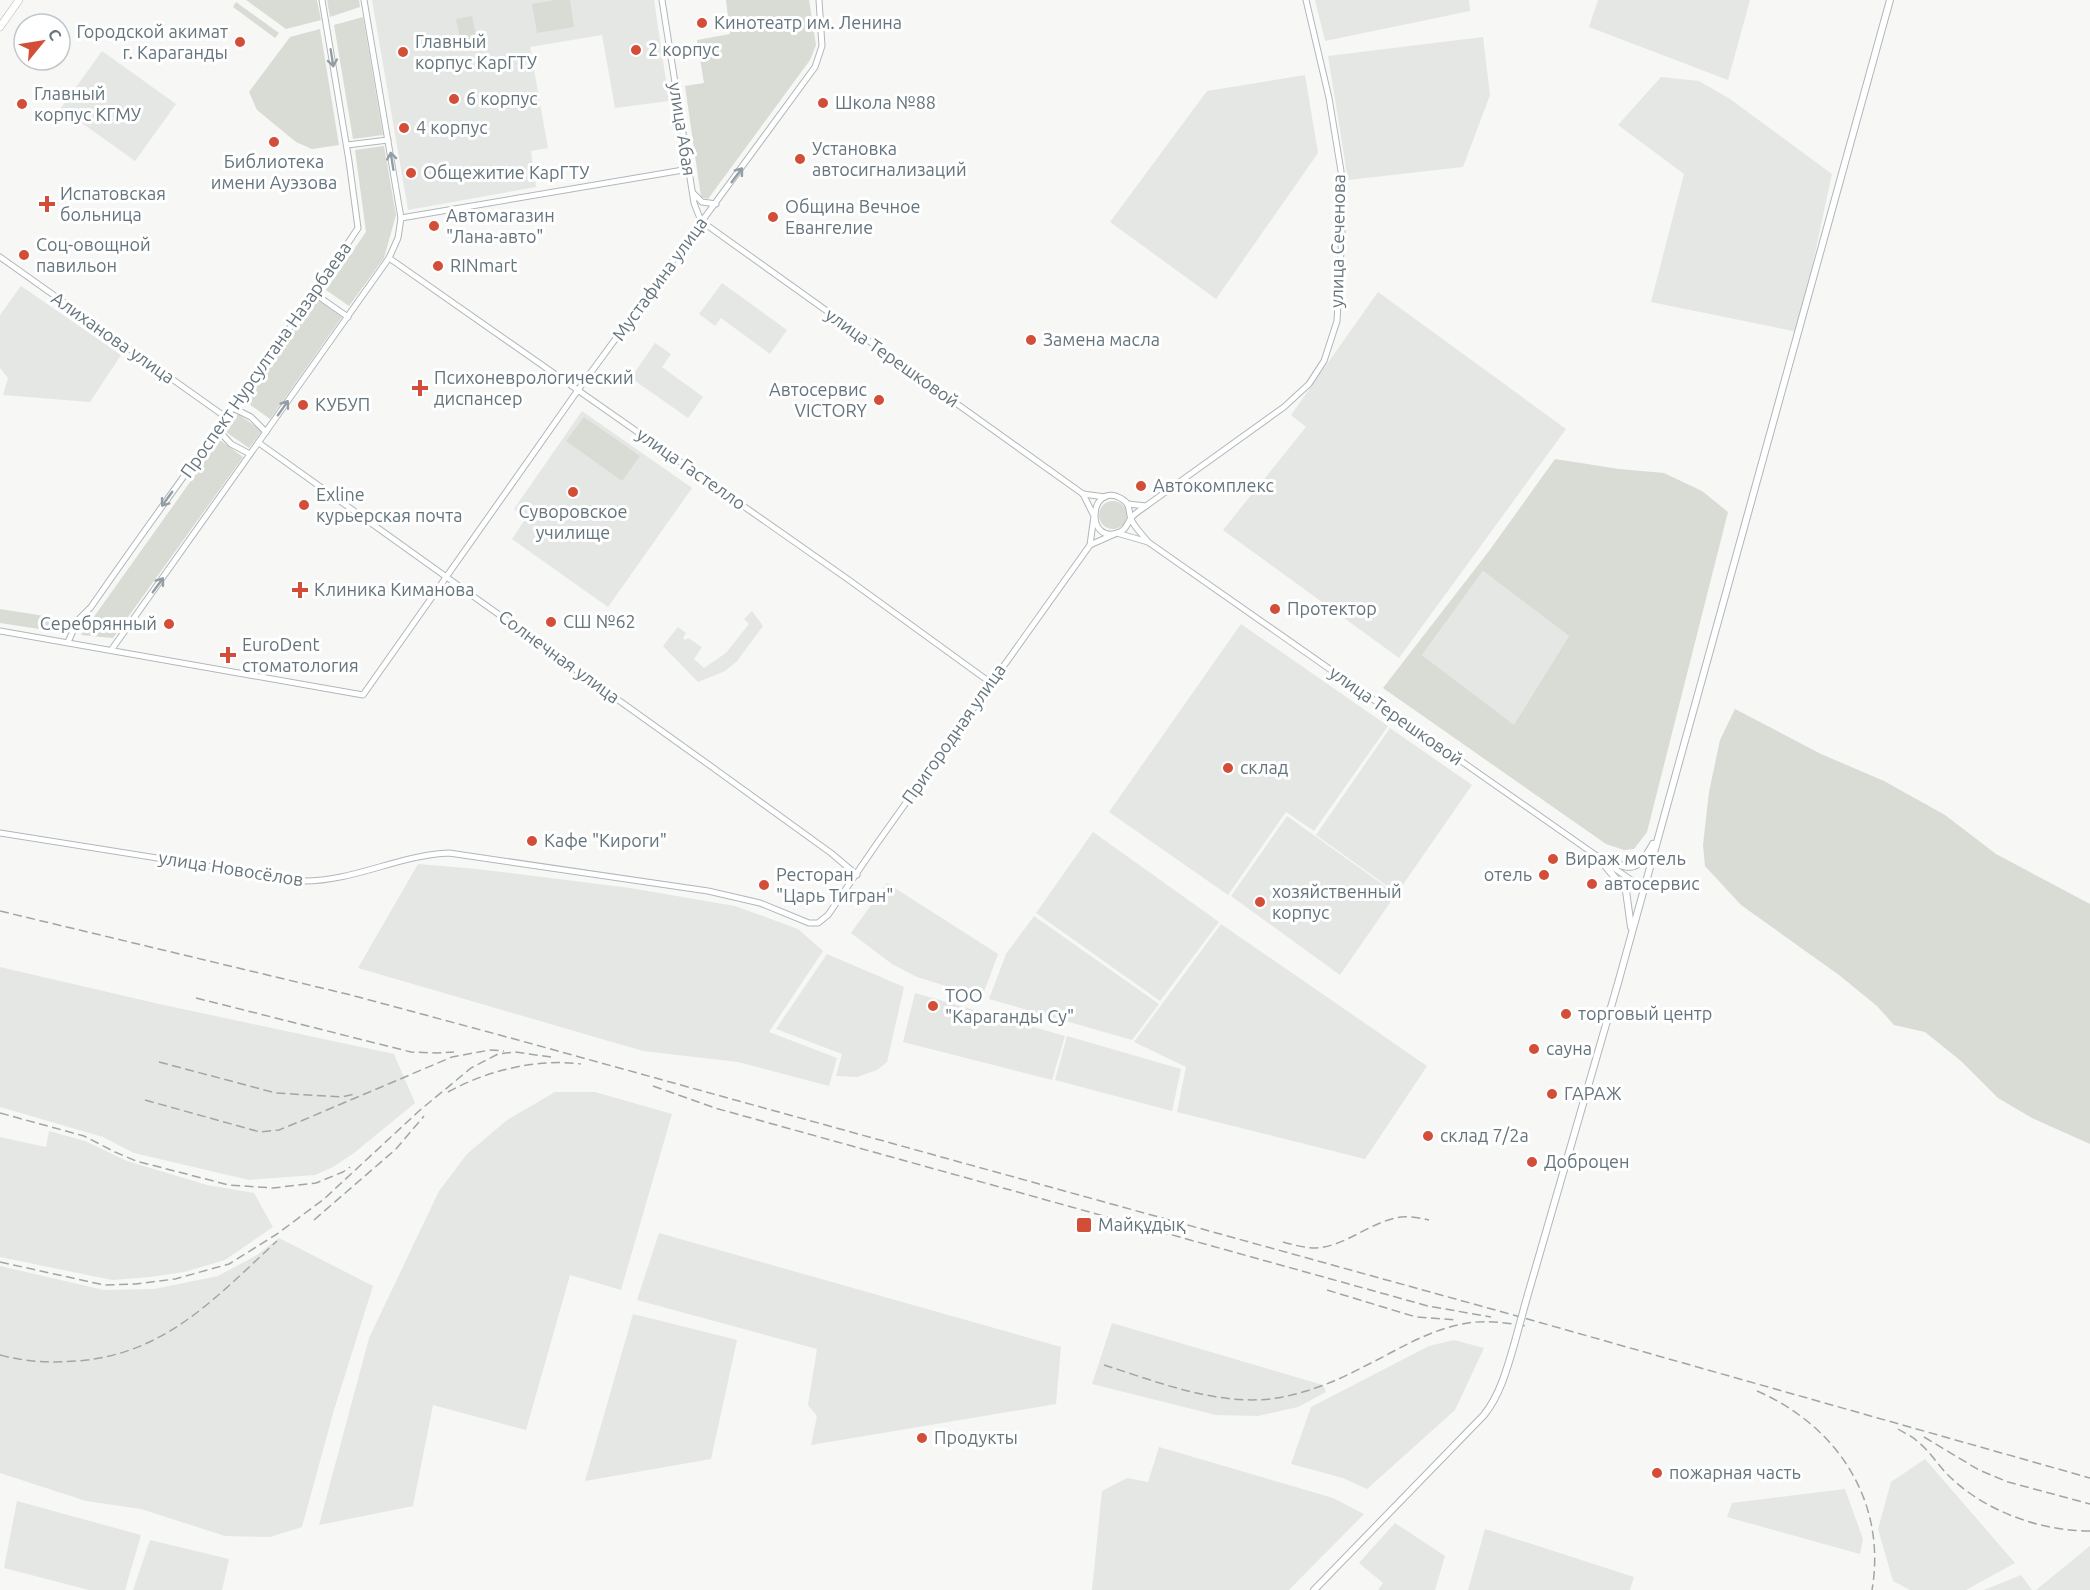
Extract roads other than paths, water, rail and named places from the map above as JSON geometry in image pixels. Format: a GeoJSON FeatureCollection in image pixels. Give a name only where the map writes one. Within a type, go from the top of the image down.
{"type":"FeatureCollection","features":[{"type":"Feature","properties":{"kind":"highway"},"geometry":{"type":"LineString","coordinates":[[0,27],[19,0]]}},
{"type":"Feature","properties":{"kind":"main road","name":"Проспект Нурсултана Назарбаева"},"geometry":{"type":"LineString","coordinates":[[68,642],[78,620],[91,607],[227,418],[315,294],[358,228],[347,145],[322,0]]}},
{"type":"Feature","properties":{"kind":"main road"},"geometry":{"type":"LineString","coordinates":[[0,631],[112,649],[389,258],[398,238],[401,218],[364,0]]}},
{"type":"Feature","properties":{"kind":"main road","name":"улица Абая"},"geometry":{"type":"LineString","coordinates":[[662,0],[692,192],[696,213],[701,221]]}},
{"type":"Feature","properties":{"kind":"main road","name":"Мустафина улица"},"geometry":{"type":"LineString","coordinates":[[112,649],[363,694],[448,577],[578,390],[815,67],[822,46],[819,0]]}},
{"type":"Feature","properties":{"kind":"main road","name":"улица Сеченова"},"geometry":{"type":"LineString","coordinates":[[1131,518],[1284,407],[1310,384],[1324,361],[1336,321],[1342,233],[1341,171],[1329,98],[1306,0]]}},
{"type":"Feature","properties":{"kind":"main road"},"geometry":{"type":"LineString","coordinates":[[1314,1590],[1476,1425],[1491,1406],[1501,1385],[1644,889],[1890,0]]}},
{"type":"Feature","properties":{"kind":"main road"},"geometry":{"type":"LineString","coordinates":[[347,145],[388,140]]}},
{"type":"Feature","properties":{"kind":"main road"},"geometry":{"type":"LineString","coordinates":[[401,218],[689,169]]}},
{"type":"Feature","properties":{"kind":"main road"},"geometry":{"type":"LineString","coordinates":[[692,192],[702,202],[716,204]]}},
{"type":"Feature","properties":{"kind":"main road","name":"улица Терешковой"},"geometry":{"type":"LineString","coordinates":[[701,221],[1083,494],[1102,530],[1148,542],[1644,889]]}},
{"type":"Feature","properties":{"kind":"main road","name":"Алиханова улица"},"geometry":{"type":"LineString","coordinates":[[0,257],[227,418]]}},
{"type":"Feature","properties":{"kind":"main road","name":"улица Гастелло"},"geometry":{"type":"LineString","coordinates":[[389,258],[849,580],[991,683]]}},
{"type":"Feature","properties":{"kind":"main road"},"geometry":{"type":"LineString","coordinates":[[315,294],[348,317]]}},
{"type":"Feature","properties":{"kind":"main road"},"geometry":{"type":"LineString","coordinates":[[233,408],[251,417],[266,432]]}},
{"type":"Feature","properties":{"kind":"main road"},"geometry":{"type":"LineString","coordinates":[[218,430],[231,444],[250,454]]}},
{"type":"Feature","properties":{"kind":"main road","name":"Солнечная улица"},"geometry":{"type":"LineString","coordinates":[[259,443],[712,767],[831,853],[857,875]]}},
{"type":"Feature","properties":{"kind":"main road","name":"улица Терешковой"},"geometry":{"type":"LineString","coordinates":[[1083,494],[1118,497],[1128,504],[1131,518],[1148,542]]}},
{"type":"Feature","properties":{"kind":"main road"},"geometry":{"type":"LineString","coordinates":[[1090,545],[1097,504],[1106,497]]}},
{"type":"Feature","properties":{"kind":"main road"},"geometry":{"type":"LineString","coordinates":[[1128,504],[1146,506]]}},
{"type":"Feature","properties":{"kind":"main road"},"geometry":{"type":"LineString","coordinates":[[1090,545],[1126,528],[1131,518]]}},
{"type":"Feature","properties":{"kind":"main road","name":"Пригородная улица"},"geometry":{"type":"LineString","coordinates":[[818,922],[828,915],[857,875],[1090,545]]}},
{"type":"Feature","properties":{"kind":"main road","name":"улица Новосёлов"},"geometry":{"type":"LineString","coordinates":[[0,833],[302,881],[326,880],[410,858],[449,853],[639,879],[708,891],[754,902],[808,923],[818,922]]}},
{"type":"Feature","properties":{"kind":"main road"},"geometry":{"type":"LineString","coordinates":[[1598,857],[1626,868],[1638,864],[1646,858],[1658,835]]}},
{"type":"Feature","properties":{"kind":"main road"},"geometry":{"type":"LineString","coordinates":[[1598,857],[1626,891],[1632,931]]}},
{"type":"Feature","properties":{"kind":"railway"},"geometry":{"type":"LineString","coordinates":[[0,911],[351,995],[518,1040],[1517,1316],[2090,1478]]}},
{"type":"Feature","properties":{"kind":"railway"},"geometry":{"type":"LineString","coordinates":[[196,998],[411,1052],[454,1052]]}},
{"type":"Feature","properties":{"kind":"railway"},"geometry":{"type":"LineString","coordinates":[[145,1100],[260,1132],[279,1130],[452,1057],[490,1050],[504,1051]]}},
{"type":"Feature","properties":{"kind":"railway"},"geometry":{"type":"LineString","coordinates":[[0,1262],[104,1285],[175,1279],[229,1264],[277,1234],[324,1199],[419,1111],[471,1068],[498,1054],[515,1052],[551,1057]]}},
{"type":"Feature","properties":{"kind":"railway"},"geometry":{"type":"LineString","coordinates":[[159,1062],[276,1093],[342,1097],[355,1094]]}},
{"type":"Feature","properties":{"kind":"railway"},"geometry":{"type":"LineString","coordinates":[[448,1092],[479,1078],[512,1068],[547,1063],[581,1064]]}},
{"type":"Feature","properties":{"kind":"railway"},"geometry":{"type":"LineString","coordinates":[[653,1086],[715,1108],[1428,1306],[1491,1317]]}},
{"type":"Feature","properties":{"kind":"railway"},"geometry":{"type":"LineString","coordinates":[[0,1113],[84,1136],[136,1161],[229,1185],[273,1188],[316,1183],[350,1167]]}},
{"type":"Feature","properties":{"kind":"railway"},"geometry":{"type":"LineString","coordinates":[[314,1220],[396,1149],[424,1116]]}},
{"type":"Feature","properties":{"kind":"railway"},"geometry":{"type":"LineString","coordinates":[[1283,1242],[1316,1248],[1338,1243],[1390,1219],[1408,1217],[1429,1220]]}},
{"type":"Feature","properties":{"kind":"railway"},"geometry":{"type":"LineString","coordinates":[[0,1355],[29,1361],[67,1362],[109,1356],[137,1347],[187,1320],[232,1283],[277,1241]]}},
{"type":"Feature","properties":{"kind":"railway"},"geometry":{"type":"LineString","coordinates":[[1327,1290],[1416,1317],[1458,1320]]}},
{"type":"Feature","properties":{"kind":"railway"},"geometry":{"type":"LineString","coordinates":[[1104,1365],[1211,1396],[1255,1400],[1277,1398],[1311,1390],[1332,1382],[1440,1330],[1483,1322],[1527,1326]]}},
{"type":"Feature","properties":{"kind":"railway"},"geometry":{"type":"LineString","coordinates":[[1757,1391],[1786,1406],[1811,1424],[1833,1446],[1850,1471],[1864,1498],[1872,1527],[1875,1558],[1872,1590]]}},
{"type":"Feature","properties":{"kind":"railway"},"geometry":{"type":"LineString","coordinates":[[1898,1429],[1921,1445],[1962,1488],[1996,1509],[2033,1523],[2090,1531]]}},
{"type":"Feature","properties":{"kind":"railway"},"geometry":{"type":"LineString","coordinates":[[1924,1437],[1979,1470],[2008,1482],[2090,1504]]}},
{"type":"Feature","properties":{"kind":"place","name":"Кинотеатр им. Ленина"},"geometry":{"type":"Point","coordinates":[702,23]}},
{"type":"Feature","properties":{"kind":"place","name":"Городской акимат г. Караганды"},"geometry":{"type":"Point","coordinates":[240,42]}},
{"type":"Feature","properties":{"kind":"place","name":"2 корпус"},"geometry":{"type":"Point","coordinates":[636,50]}},
{"type":"Feature","properties":{"kind":"place","name":"Главный корпус КарГТУ"},"geometry":{"type":"Point","coordinates":[403,52]}},
{"type":"Feature","properties":{"kind":"place","name":"6 корпус"},"geometry":{"type":"Point","coordinates":[454,99]}},
{"type":"Feature","properties":{"kind":"place","name":"Школа №88"},"geometry":{"type":"Point","coordinates":[823,103]}},
{"type":"Feature","properties":{"kind":"place","name":"Главный корпус КГМУ"},"geometry":{"type":"Point","coordinates":[22,104]}},
{"type":"Feature","properties":{"kind":"place","name":"4 корпус"},"geometry":{"type":"Point","coordinates":[404,128]}},
{"type":"Feature","properties":{"kind":"place","name":"Библиотека имени Ауэзова"},"geometry":{"type":"Point","coordinates":[274,142]}},
{"type":"Feature","properties":{"kind":"place","name":"Установка автосигнализаций"},"geometry":{"type":"Point","coordinates":[800,159]}},
{"type":"Feature","properties":{"kind":"place","name":"Общежитие КарГТУ"},"geometry":{"type":"Point","coordinates":[411,173]}},
{"type":"Feature","properties":{"kind":"place","name":"Испатовская больница"},"geometry":{"type":"Point","coordinates":[47,204]}},
{"type":"Feature","properties":{"kind":"place","name":"Община Вечное Евангелие"},"geometry":{"type":"Point","coordinates":[773,217]}},
{"type":"Feature","properties":{"kind":"place","name":"Автомагазин \"Лана-авто\""},"geometry":{"type":"Point","coordinates":[434,226]}},
{"type":"Feature","properties":{"kind":"place","name":"Соц-овощной павильон"},"geometry":{"type":"Point","coordinates":[24,255]}},
{"type":"Feature","properties":{"kind":"place","name":"RINmart"},"geometry":{"type":"Point","coordinates":[438,266]}},
{"type":"Feature","properties":{"kind":"place","name":"Замена масла"},"geometry":{"type":"Point","coordinates":[1031,340]}},
{"type":"Feature","properties":{"kind":"place","name":"Психоневрологический диспансер"},"geometry":{"type":"Point","coordinates":[420,388]}},
{"type":"Feature","properties":{"kind":"place","name":"Автосервис VICTORY"},"geometry":{"type":"Point","coordinates":[879,400]}},
{"type":"Feature","properties":{"kind":"place","name":"КУБУП"},"geometry":{"type":"Point","coordinates":[303,405]}},
{"type":"Feature","properties":{"kind":"place","name":"Автокомплекс"},"geometry":{"type":"Point","coordinates":[1141,486]}},
{"type":"Feature","properties":{"kind":"place","name":"Суворовское училище"},"geometry":{"type":"Point","coordinates":[573,492]}},
{"type":"Feature","properties":{"kind":"place","name":"Exline курьерская почта"},"geometry":{"type":"Point","coordinates":[304,505]}},
{"type":"Feature","properties":{"kind":"place","name":"Клиника Киманова"},"geometry":{"type":"Point","coordinates":[300,590]}},
{"type":"Feature","properties":{"kind":"place","name":"Протектор"},"geometry":{"type":"Point","coordinates":[1275,609]}},
{"type":"Feature","properties":{"kind":"place","name":"СШ №62"},"geometry":{"type":"Point","coordinates":[551,622]}},
{"type":"Feature","properties":{"kind":"place","name":"Серебрянный"},"geometry":{"type":"Point","coordinates":[169,624]}},
{"type":"Feature","properties":{"kind":"place","name":"EuroDent стоматология"},"geometry":{"type":"Point","coordinates":[228,655]}},
{"type":"Feature","properties":{"kind":"place","name":"склад"},"geometry":{"type":"Point","coordinates":[1228,768]}},
{"type":"Feature","properties":{"kind":"place","name":"Кафе \"Кироги\""},"geometry":{"type":"Point","coordinates":[532,841]}},
{"type":"Feature","properties":{"kind":"place","name":"Вираж мотель"},"geometry":{"type":"Point","coordinates":[1553,859]}},
{"type":"Feature","properties":{"kind":"place","name":"отель"},"geometry":{"type":"Point","coordinates":[1544,875]}},
{"type":"Feature","properties":{"kind":"place","name":"автосервис"},"geometry":{"type":"Point","coordinates":[1592,884]}},
{"type":"Feature","properties":{"kind":"place","name":"Ресторан \"Царь Тигран\""},"geometry":{"type":"Point","coordinates":[764,885]}},
{"type":"Feature","properties":{"kind":"place","name":"хозяйственный корпус"},"geometry":{"type":"Point","coordinates":[1260,902]}},
{"type":"Feature","properties":{"kind":"place","name":"ТОО \"Караганды Су\""},"geometry":{"type":"Point","coordinates":[933,1006]}},
{"type":"Feature","properties":{"kind":"place","name":"торговый центр"},"geometry":{"type":"Point","coordinates":[1566,1014]}},
{"type":"Feature","properties":{"kind":"place","name":"сауна"},"geometry":{"type":"Point","coordinates":[1534,1049]}},
{"type":"Feature","properties":{"kind":"place","name":"ГАРАЖ"},"geometry":{"type":"Point","coordinates":[1552,1094]}},
{"type":"Feature","properties":{"kind":"place","name":"склад 7/2а"},"geometry":{"type":"Point","coordinates":[1428,1136]}},
{"type":"Feature","properties":{"kind":"place","name":"Доброцен"},"geometry":{"type":"Point","coordinates":[1532,1162]}},
{"type":"Feature","properties":{"kind":"place","name":"Майқұдық"},"geometry":{"type":"Point","coordinates":[1084,1225]}},
{"type":"Feature","properties":{"kind":"place","name":"Продукты"},"geometry":{"type":"Point","coordinates":[922,1438]}},
{"type":"Feature","properties":{"kind":"place","name":"пожарная часть"},"geometry":{"type":"Point","coordinates":[1657,1473]}}]}
